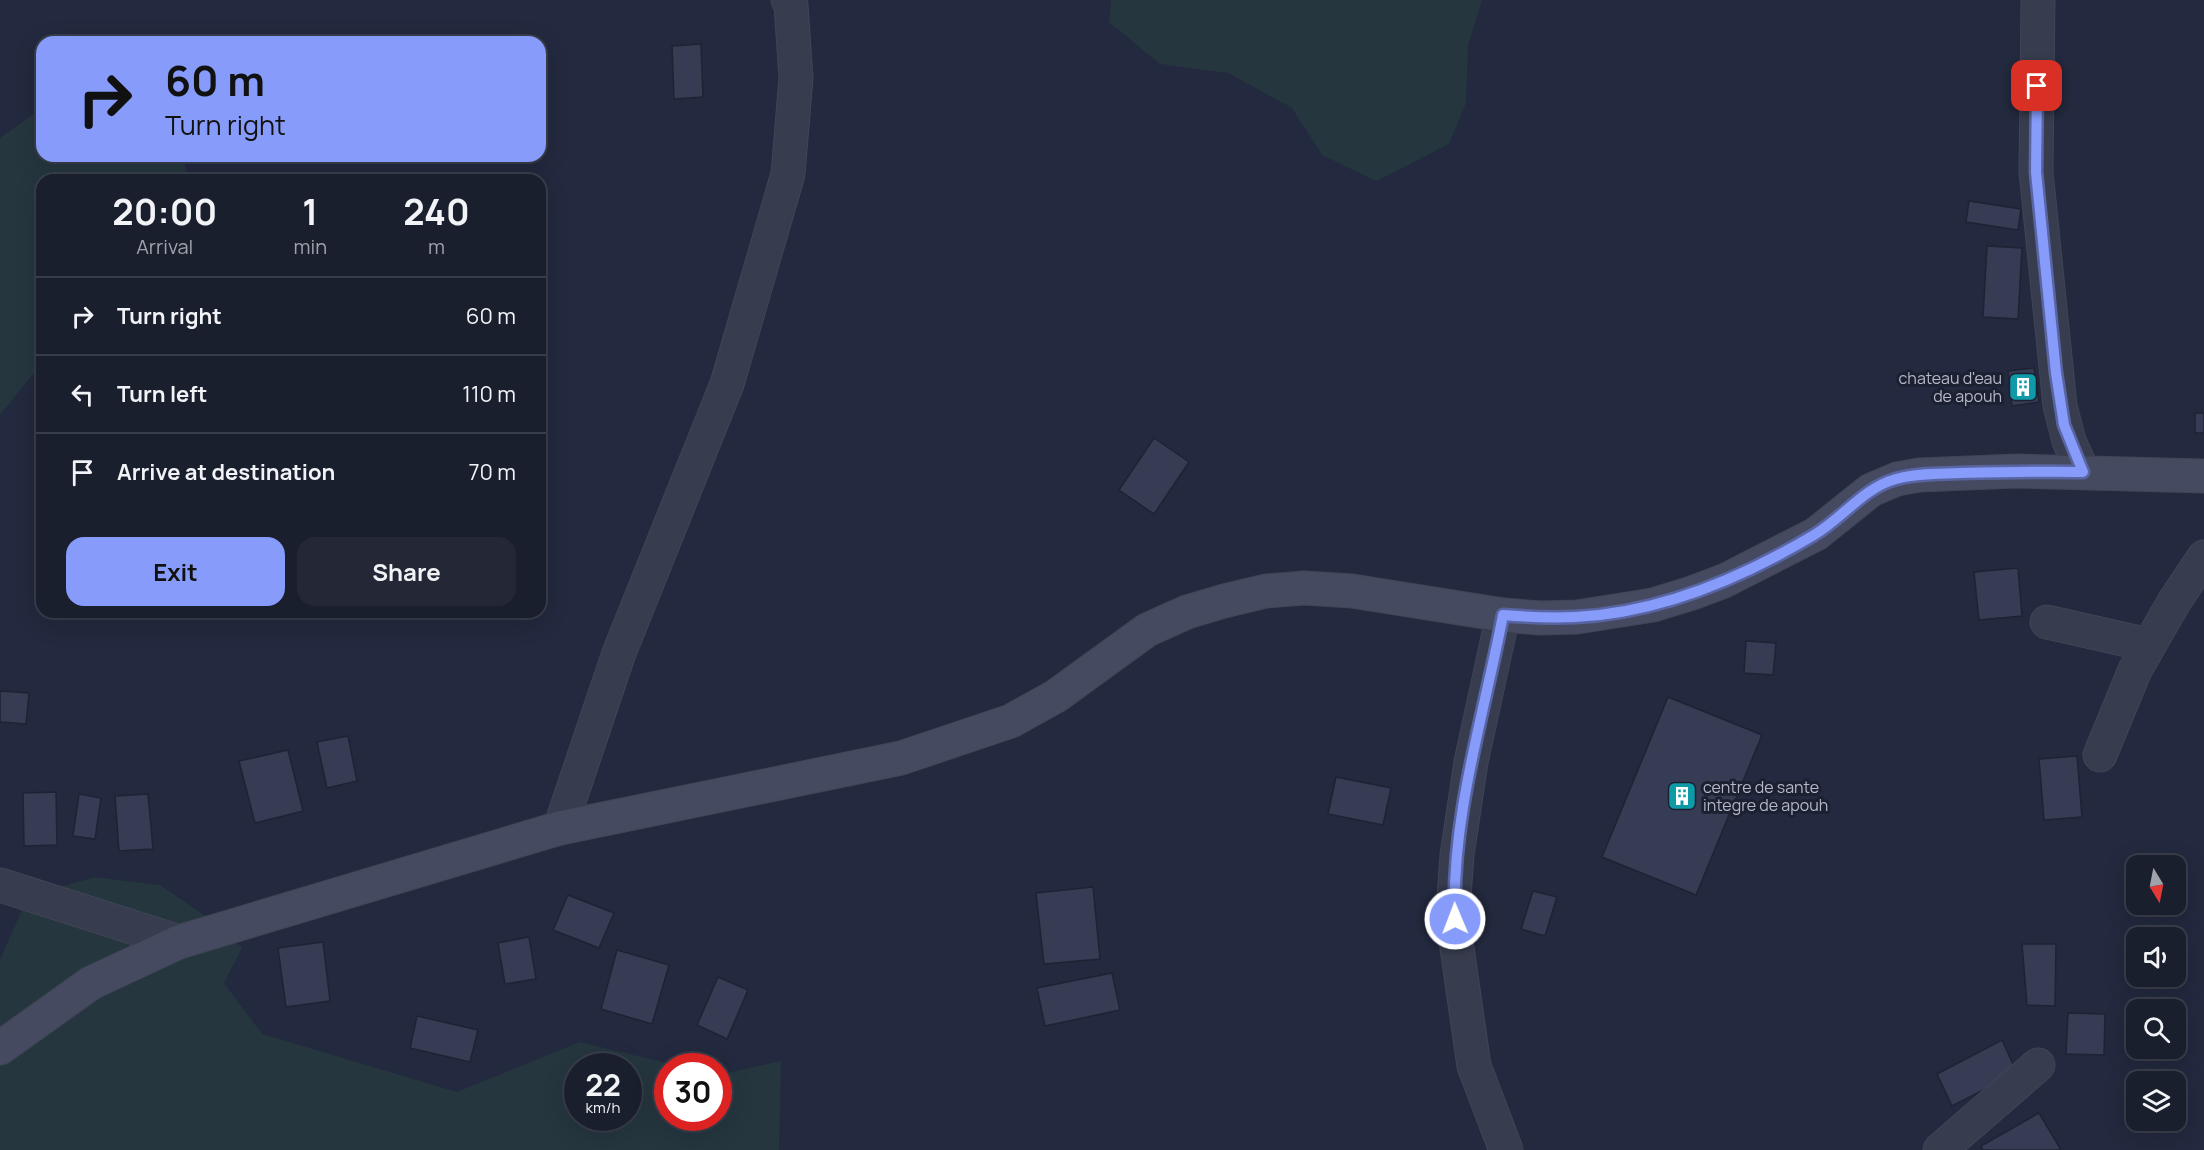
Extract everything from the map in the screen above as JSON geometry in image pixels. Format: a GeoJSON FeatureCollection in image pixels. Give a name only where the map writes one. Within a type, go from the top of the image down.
{"type":"FeatureCollection","features":[{"type":"Feature","properties":{"kind":"street"},"geometry":{"type":"LineString","coordinates":[[560,828],[619,653],[727,384],[788,174],[796,78],[791,5],[788,0]]}},
{"type":"Feature","properties":{"kind":"street"},"geometry":{"type":"LineString","coordinates":[[2038,0],[2036,172],[2060,406],[2069,441],[2083,472]]}},
{"type":"Feature","properties":{"kind":"street"},"geometry":{"type":"LineString","coordinates":[[0,1048],[91,983],[179,942],[560,828],[901,758],[1011,721],[1056,696],[1147,630],[1187,612],[1266,591],[1304,588],[1352,591],[1503,615],[1540,618],[1577,617],[1626,610],[1692,594],[1754,567],[1816,534],[1871,490],[1897,478],[1952,473],[2083,472],[2204,476]]}},
{"type":"Feature","properties":{"kind":"street"},"geometry":{"type":"LineString","coordinates":[[2100,755],[2135,670],[2204,557]]}},
{"type":"Feature","properties":{"kind":"street"},"geometry":{"type":"LineString","coordinates":[[1503,615],[1472,762],[1457,855],[1454,897],[1456,941],[1474,1066],[1506,1150]]}},
{"type":"Feature","properties":{"kind":"street"},"geometry":{"type":"LineString","coordinates":[[2046,622],[2149,645]]}},
{"type":"Feature","properties":{"kind":"street"},"geometry":{"type":"LineString","coordinates":[[0,885],[179,942]]}},
{"type":"Feature","properties":{"kind":"street"},"geometry":{"type":"LineString","coordinates":[[1940,1150],[2038,1065]]}},
{"type":"Feature","properties":{"kind":"shaded area"},"geometry":{"type":"Polygon","coordinates":[[[1111,0],[1482,0],[1468,45],[1466,103],[1449,144],[1376,181],[1322,155],[1292,108],[1228,73],[1160,64],[1109,22],[1111,0]]]}},
{"type":"Feature","properties":{"kind":"shaded area"},"geometry":{"type":"Polygon","coordinates":[[[36,112],[36,162],[184,162],[187,174],[36,174],[36,370],[0,415],[0,138],[36,112]]]}},
{"type":"Feature","properties":{"kind":"shaded area"},"geometry":{"type":"Polygon","coordinates":[[[94,877],[160,885],[217,924],[242,948],[224,983],[262,1034],[457,1092],[580,1042],[625,1053],[564,1053],[564,1131],[642,1131],[642,1057],[654,1060],[654,1131],[732,1131],[732,1072],[781,1061],[779,1150],[0,1150],[0,959],[28,897],[94,877]]]}},
{"type":"Feature","properties":{"kind":"building"},"geometry":{"type":"Polygon","coordinates":[[[701,44],[703,97],[674,99],[672,46],[701,44]]]}},
{"type":"Feature","properties":{"kind":"building"},"geometry":{"type":"Polygon","coordinates":[[[1969,201],[2021,209],[2018,230],[1966,222],[1969,201]]]}},
{"type":"Feature","properties":{"kind":"building"},"geometry":{"type":"Polygon","coordinates":[[[1987,246],[2022,248],[2018,319],[1983,317],[1987,246]]]}},
{"type":"Feature","properties":{"kind":"building","name":"chateau d'eau de apouh"},"geometry":{"type":"Polygon","coordinates":[[[2034,368],[2039,402],[2012,406],[2008,371],[2034,368]]]}},
{"type":"Feature","properties":{"kind":"building"},"geometry":{"type":"Polygon","coordinates":[[[2195,413],[2204,413],[2204,433],[2195,433],[2195,413]]]}},
{"type":"Feature","properties":{"kind":"building"},"geometry":{"type":"Polygon","coordinates":[[[1154,438],[1189,462],[1154,514],[1119,490],[1154,438]]]}},
{"type":"Feature","properties":{"kind":"building"},"geometry":{"type":"Polygon","coordinates":[[[2018,568],[2022,616],[1979,620],[1974,572],[2018,568]]]}},
{"type":"Feature","properties":{"kind":"building"},"geometry":{"type":"Polygon","coordinates":[[[1746,641],[1776,643],[1773,675],[1744,673],[1746,641]]]}},
{"type":"Feature","properties":{"kind":"building"},"geometry":{"type":"Polygon","coordinates":[[[0,691],[29,693],[26,724],[0,722],[0,691]]]}},
{"type":"Feature","properties":{"kind":"building","name":"centre de sante integre de apouh"},"geometry":{"type":"Polygon","coordinates":[[[1668,697],[1762,735],[1696,895],[1602,857],[1668,697]]]}},
{"type":"Feature","properties":{"kind":"building"},"geometry":{"type":"Polygon","coordinates":[[[348,736],[357,781],[327,788],[317,742],[348,736]]]}},
{"type":"Feature","properties":{"kind":"building"},"geometry":{"type":"Polygon","coordinates":[[[288,750],[303,811],[255,823],[239,761],[288,750]]]}},
{"type":"Feature","properties":{"kind":"building"},"geometry":{"type":"Polygon","coordinates":[[[2077,756],[2082,817],[2044,820],[2039,759],[2077,756]]]}},
{"type":"Feature","properties":{"kind":"building"},"geometry":{"type":"Polygon","coordinates":[[[1336,777],[1391,788],[1383,825],[1328,814],[1336,777]]]}},
{"type":"Feature","properties":{"kind":"building"},"geometry":{"type":"Polygon","coordinates":[[[56,792],[57,845],[24,846],[23,793],[56,792]]]}},
{"type":"Feature","properties":{"kind":"building"},"geometry":{"type":"Polygon","coordinates":[[[79,794],[101,798],[95,839],[73,836],[79,794]]]}},
{"type":"Feature","properties":{"kind":"building"},"geometry":{"type":"Polygon","coordinates":[[[148,794],[153,849],[119,851],[115,796],[148,794]]]}},
{"type":"Feature","properties":{"kind":"building"},"geometry":{"type":"Polygon","coordinates":[[[1093,887],[1100,959],[1044,964],[1036,893],[1093,887]]]}},
{"type":"Feature","properties":{"kind":"building"},"geometry":{"type":"Polygon","coordinates":[[[1533,891],[1557,897],[1545,936],[1521,929],[1533,891]]]}},
{"type":"Feature","properties":{"kind":"building"},"geometry":{"type":"Polygon","coordinates":[[[568,895],[614,913],[599,948],[553,930],[568,895]]]}},
{"type":"Feature","properties":{"kind":"building"},"geometry":{"type":"Polygon","coordinates":[[[529,937],[536,979],[505,984],[498,943],[529,937]]]}},
{"type":"Feature","properties":{"kind":"building"},"geometry":{"type":"Polygon","coordinates":[[[323,942],[330,1001],[286,1007],[278,948],[323,942]]]}},
{"type":"Feature","properties":{"kind":"building"},"geometry":{"type":"Polygon","coordinates":[[[2022,944],[2056,944],[2055,1006],[2027,1005],[2022,944]]]}},
{"type":"Feature","properties":{"kind":"building"},"geometry":{"type":"Polygon","coordinates":[[[617,950],[669,965],[652,1024],[601,1009],[617,950]]]}},
{"type":"Feature","properties":{"kind":"building"},"geometry":{"type":"Polygon","coordinates":[[[1112,973],[1120,1010],[1045,1026],[1037,988],[1112,973]]]}},
{"type":"Feature","properties":{"kind":"building"},"geometry":{"type":"Polygon","coordinates":[[[718,977],[748,990],[727,1039],[697,1025],[718,977]]]}},
{"type":"Feature","properties":{"kind":"building"},"geometry":{"type":"Polygon","coordinates":[[[2068,1013],[2105,1014],[2104,1055],[2066,1054],[2068,1013]]]}},
{"type":"Feature","properties":{"kind":"building"},"geometry":{"type":"Polygon","coordinates":[[[417,1016],[478,1030],[470,1062],[410,1048],[417,1016]]]}},
{"type":"Feature","properties":{"kind":"building"},"geometry":{"type":"Polygon","coordinates":[[[2002,1040],[2017,1073],[1952,1106],[1937,1074],[2002,1040]]]}},
{"type":"Feature","properties":{"kind":"building"},"geometry":{"type":"Polygon","coordinates":[[[2039,1113],[2061,1150],[1983,1150],[1981,1146],[2039,1113]]]}},
{"type":"Feature","properties":{"kind":"place","name":"chateau d'eau de apouh"},"geometry":{"type":"Point","coordinates":[2023,387]}},
{"type":"Feature","properties":{"kind":"place","name":"centre de sante integre de apouh"},"geometry":{"type":"Point","coordinates":[1682,796]}},
{"type":"Feature","properties":{"kind":"route"},"geometry":{"type":"LineString","coordinates":[[1455,919],[1457,855],[1472,762],[1503,615],[1540,618],[1577,617],[1617,612],[1692,594],[1754,567],[1816,534],[1871,490],[1897,478],[2018,471],[2083,472],[2064,425],[2056,373],[2036,172],[2037,86]]}}]}
